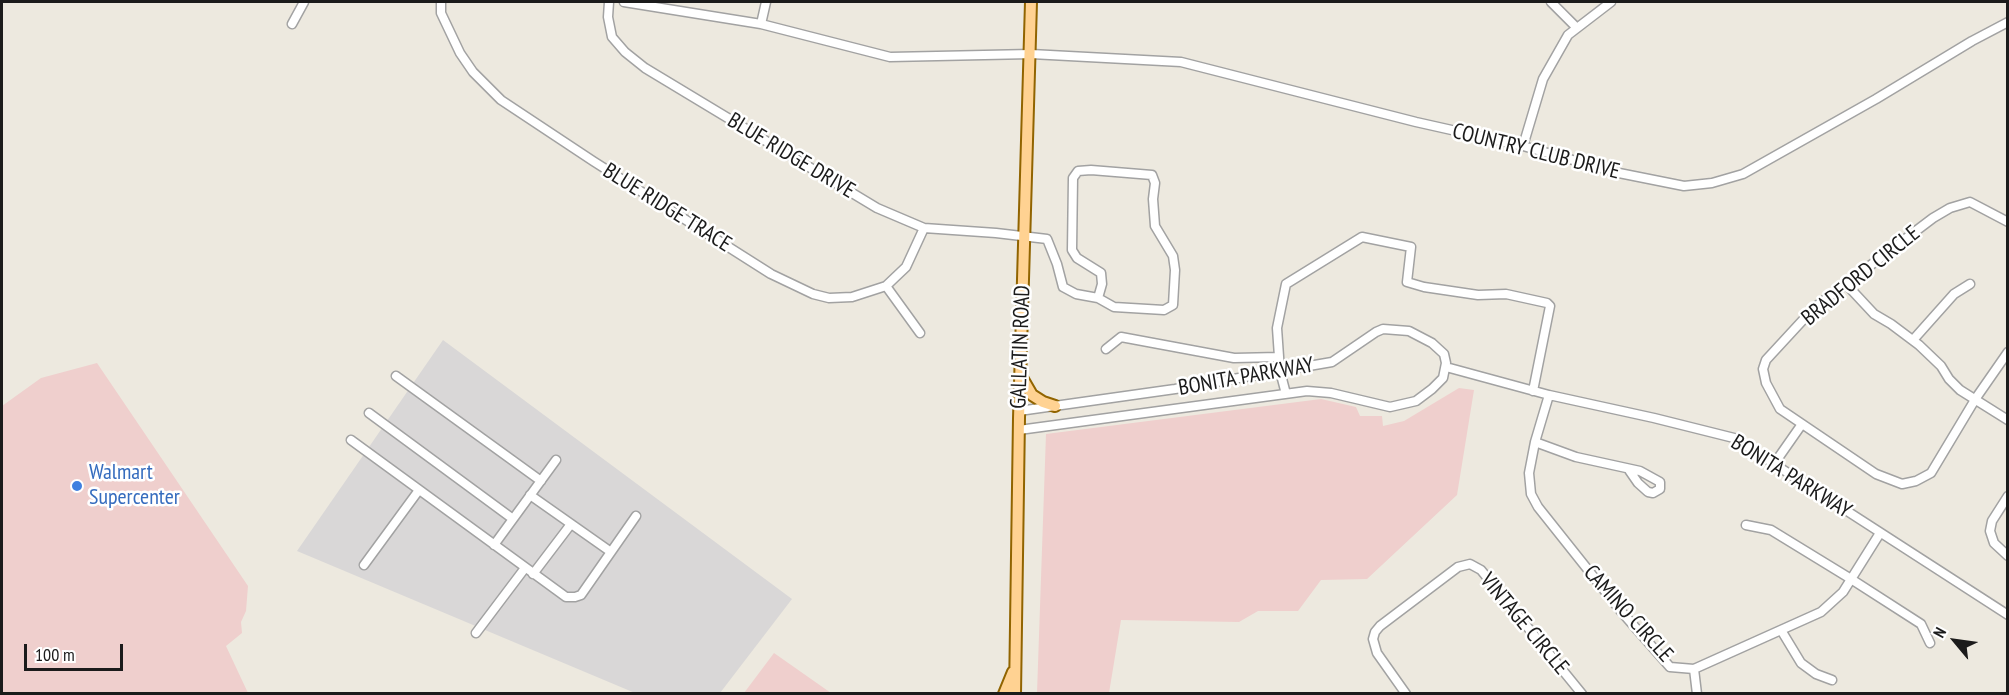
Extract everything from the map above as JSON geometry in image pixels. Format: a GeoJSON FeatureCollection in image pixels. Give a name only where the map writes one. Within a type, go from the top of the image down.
{"type":"FeatureCollection","features":[{"type":"Feature","properties":{"kind":"main road","name":"GALLATIN ROAD"},"geometry":{"type":"LineString","coordinates":[[1015,693],[1019,411],[1031,2]]}},
{"type":"Feature","properties":{"kind":"main road"},"geometry":{"type":"LineString","coordinates":[[1021,375],[1032,395],[1055,406]]}},
{"type":"Feature","properties":{"kind":"main road"},"geometry":{"type":"LineString","coordinates":[[1004,693],[1015,666]]}},
{"type":"Feature","properties":{"kind":"street"},"geometry":{"type":"LineString","coordinates":[[292,24],[304,2]]}},
{"type":"Feature","properties":{"kind":"street","name":"BLUE RIDGE TRACE"},"geometry":{"type":"LineString","coordinates":[[441,2],[441,13],[460,53],[473,72],[501,100],[771,274],[813,294],[830,298],[852,297],[886,286],[906,267],[924,228]]}},
{"type":"Feature","properties":{"kind":"street","name":"BLUE RIDGE DRIVE"},"geometry":{"type":"LineString","coordinates":[[609,2],[608,17],[612,37],[625,52],[645,68],[877,208],[924,228],[1047,239],[1063,287],[1077,294],[1098,298]]}},
{"type":"Feature","properties":{"kind":"street","name":"COUNTRY CLUB DRIVE"},"geometry":{"type":"LineString","coordinates":[[624,2],[761,24],[890,57],[1031,54],[1181,62],[1416,122],[1523,146],[1619,173],[1684,186],[1712,183],[1743,174],[2007,22]]}},
{"type":"Feature","properties":{"kind":"street"},"geometry":{"type":"LineString","coordinates":[[761,24],[766,2]]}},
{"type":"Feature","properties":{"kind":"street"},"geometry":{"type":"LineString","coordinates":[[1551,2],[1577,28]]}},
{"type":"Feature","properties":{"kind":"street"},"geometry":{"type":"LineString","coordinates":[[1523,146],[1543,79],[1568,35],[1611,2]]}},
{"type":"Feature","properties":{"kind":"street"},"geometry":{"type":"LineString","coordinates":[[1091,170],[1152,175],[1155,183],[1153,200],[1155,226],[1173,256],[1175,270],[1173,305],[1164,310],[1114,308],[1098,298],[1102,284],[1101,273],[1077,258],[1072,250],[1073,177],[1078,171],[1091,170]]}},
{"type":"Feature","properties":{"kind":"street","name":"BRADFORD CIRCLE"},"geometry":{"type":"LineString","coordinates":[[2007,222],[1970,202],[1950,208],[1933,218],[1814,308],[1766,360],[1763,369],[1766,383],[1780,409],[1876,474],[1902,484],[1916,482],[1931,473],[2007,352]]}},
{"type":"Feature","properties":{"kind":"street"},"geometry":{"type":"LineString","coordinates":[[1286,394],[1280,371],[1277,328],[1286,284],[1362,237],[1411,248],[1407,282],[1424,287],[1478,295],[1506,294],[1547,303],[1550,306],[1533,391]]}},
{"type":"Feature","properties":{"kind":"street"},"geometry":{"type":"LineString","coordinates":[[1846,284],[1874,314],[1912,340],[1941,366],[1960,390],[1976,398],[2007,420]]}},
{"type":"Feature","properties":{"kind":"street"},"geometry":{"type":"LineString","coordinates":[[1912,340],[1954,294],[1970,284]]}},
{"type":"Feature","properties":{"kind":"street"},"geometry":{"type":"LineString","coordinates":[[886,286],[920,333]]}},
{"type":"Feature","properties":{"kind":"street","name":"BONITA PARKWAY"},"geometry":{"type":"LineString","coordinates":[[1019,411],[1175,389],[1332,362],[1383,329],[1409,331],[1432,343],[1444,354],[1446,367],[1443,378],[1416,401],[1390,407],[1331,393],[1307,391],[1019,430]]}},
{"type":"Feature","properties":{"kind":"street"},"geometry":{"type":"LineString","coordinates":[[1106,349],[1121,337],[1234,358],[1279,357]]}},
{"type":"Feature","properties":{"kind":"street","name":"BONITA PARKWAY"},"geometry":{"type":"LineString","coordinates":[[1446,367],[1549,395],[1734,438],[2007,615]]}},
{"type":"Feature","properties":{"kind":"street"},"geometry":{"type":"LineString","coordinates":[[396,376],[541,481]]}},
{"type":"Feature","properties":{"kind":"street","name":"CAMINO CIRCLE"},"geometry":{"type":"LineString","coordinates":[[1549,395],[1535,442],[1529,474],[1531,494],[1538,507],[1620,610],[1670,667],[1694,669],[1821,612],[1843,592],[1880,533]]}},
{"type":"Feature","properties":{"kind":"street"},"geometry":{"type":"LineString","coordinates":[[369,413],[513,519]]}},
{"type":"Feature","properties":{"kind":"street"},"geometry":{"type":"LineString","coordinates":[[1774,464],[1802,424]]}},
{"type":"Feature","properties":{"kind":"street"},"geometry":{"type":"LineString","coordinates":[[351,440],[566,597],[581,595],[636,516]]}},
{"type":"Feature","properties":{"kind":"street"},"geometry":{"type":"LineString","coordinates":[[1535,442],[1576,457],[1629,470]]}},
{"type":"Feature","properties":{"kind":"street"},"geometry":{"type":"LineString","coordinates":[[494,545],[556,460]]}},
{"type":"Feature","properties":{"kind":"street"},"geometry":{"type":"LineString","coordinates":[[364,565],[419,490]]}},
{"type":"Feature","properties":{"kind":"street"},"geometry":{"type":"LineString","coordinates":[[530,495],[611,552]]}},
{"type":"Feature","properties":{"kind":"street"},"geometry":{"type":"LineString","coordinates":[[2007,496],[1992,520],[1990,531],[1994,543],[2007,556]]}},
{"type":"Feature","properties":{"kind":"street"},"geometry":{"type":"LineString","coordinates":[[533,574],[571,524]]}},
{"type":"Feature","properties":{"kind":"street"},"geometry":{"type":"LineString","coordinates":[[1746,525],[1771,530],[1851,579],[1921,624],[1930,643]]}},
{"type":"Feature","properties":{"kind":"street","name":"VINTAGE CIRCLE"},"geometry":{"type":"LineString","coordinates":[[1406,693],[1377,653],[1373,639],[1375,632],[1458,567],[1470,564],[1481,570],[1582,693]]}},
{"type":"Feature","properties":{"kind":"street"},"geometry":{"type":"LineString","coordinates":[[476,633],[525,567]]}},
{"type":"Feature","properties":{"kind":"street"},"geometry":{"type":"LineString","coordinates":[[1781,630],[1801,663],[1816,674],[1832,680]]}},
{"type":"Feature","properties":{"kind":"street"},"geometry":{"type":"LineString","coordinates":[[1694,669],[1697,693]]}},
{"type":"Feature","properties":{"kind":"shaded area"},"geometry":{"type":"Polygon","coordinates":[[[443,340],[792,599],[720,693],[635,693],[297,551],[443,340]]]}},
{"type":"Feature","properties":{"kind":"shaded area"},"geometry":{"type":"Polygon","coordinates":[[[97,363],[248,586],[246,611],[241,622],[242,633],[226,646],[248,693],[2,693],[2,406],[41,378],[97,363]]]}},
{"type":"Feature","properties":{"kind":"shaded area"},"geometry":{"type":"Polygon","coordinates":[[[1459,388],[1474,390],[1457,495],[1367,579],[1321,580],[1298,611],[1258,611],[1239,622],[1121,620],[1109,693],[1037,693],[1046,434],[1321,399],[1356,407],[1360,416],[1382,416],[1383,426],[1404,421],[1459,388]]]}},
{"type":"Feature","properties":{"kind":"shaded area"},"geometry":{"type":"Polygon","coordinates":[[[774,653],[831,693],[744,693],[774,653]]]}},
{"type":"Feature","properties":{"kind":"place","name":"Walmart Supercenter"},"geometry":{"type":"Point","coordinates":[77,486]}}]}
